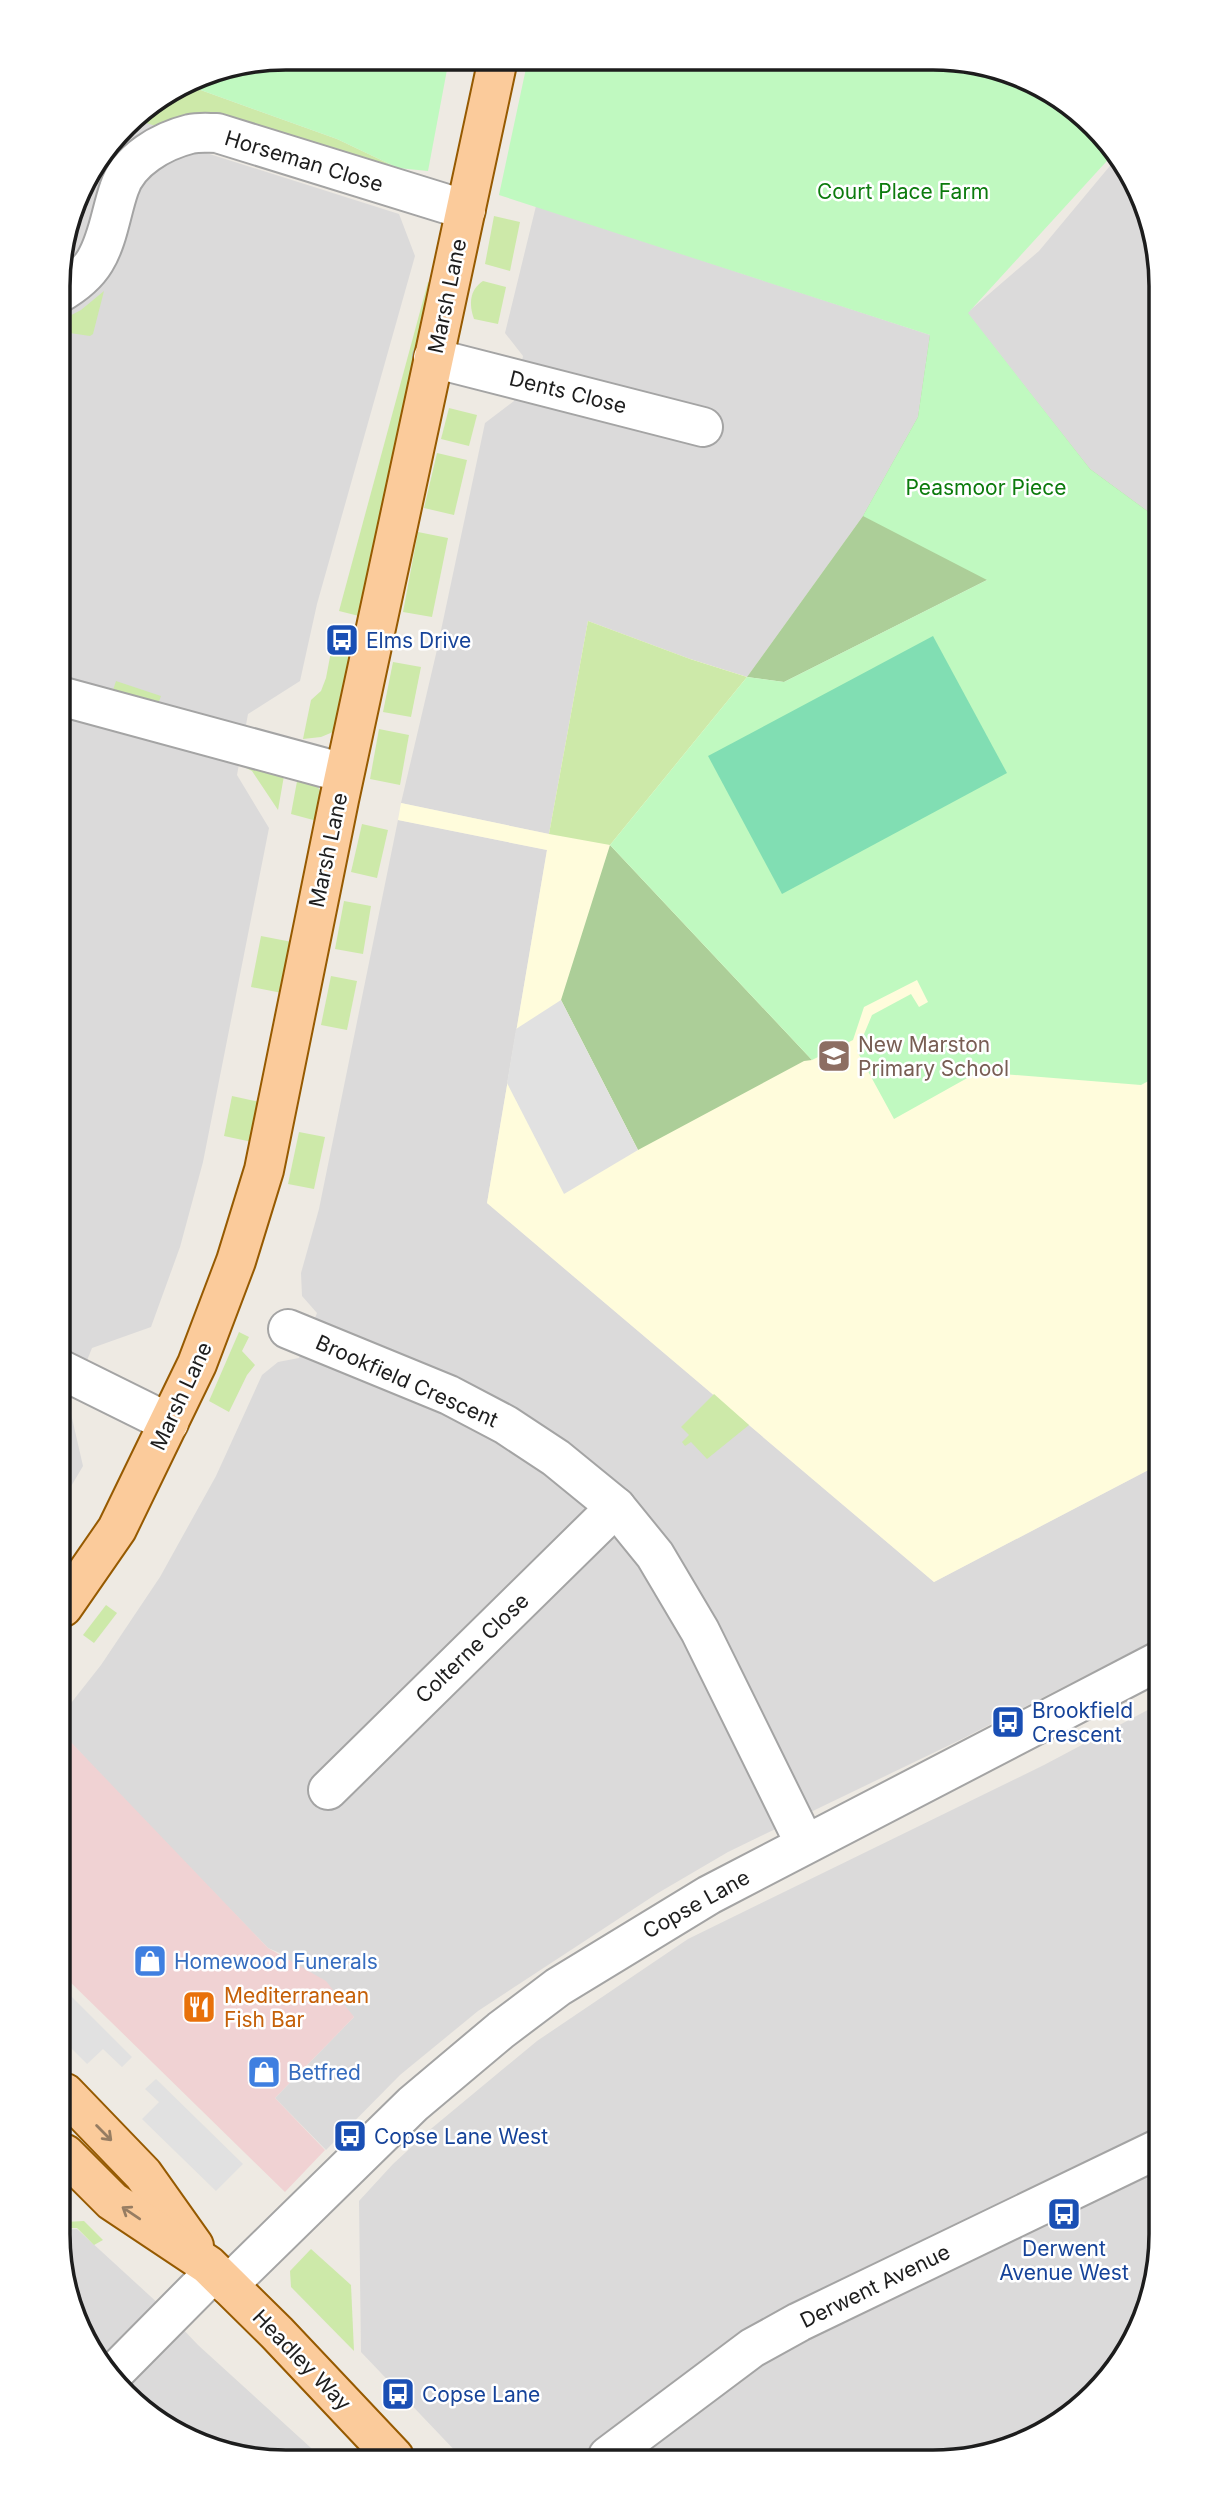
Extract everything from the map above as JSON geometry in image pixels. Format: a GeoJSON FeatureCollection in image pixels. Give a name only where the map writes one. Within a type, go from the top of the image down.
{"type":"FeatureCollection","features":[{"type":"Feature","properties":{"kind":"main road","name":"Marsh Lane"},"geometry":{"type":"LineString","coordinates":[[70,1597],[117,1528],[210,1333],[264,1170],[344,773],[496,70]]}},
{"type":"Feature","properties":{"kind":"main road","name":"Headley Way"},"geometry":{"type":"LineString","coordinates":[[70,2098],[143,2174],[216,2274]]}},
{"type":"Feature","properties":{"kind":"main road","name":"Headley Way"},"geometry":{"type":"LineString","coordinates":[[70,2159],[112,2201],[216,2274],[277,2333],[387,2450]]}},
{"type":"Feature","properties":{"kind":"street","name":"Horseman Close"},"geometry":{"type":"LineString","coordinates":[[70,287],[94,262],[102,246],[120,185],[128,171],[154,150],[174,139],[193,134],[217,134],[466,210]]}},
{"type":"Feature","properties":{"kind":"street","name":"Dents Close"},"geometry":{"type":"LineString","coordinates":[[433,358],[703,427]]}},
{"type":"Feature","properties":{"kind":"street"},"geometry":{"type":"LineString","coordinates":[[70,699],[344,773]]}},
{"type":"Feature","properties":{"kind":"street","name":"Brookfield Crescent"},"geometry":{"type":"LineString","coordinates":[[288,1329],[449,1395],[506,1424],[556,1458],[616,1507],[655,1555],[701,1631],[805,1844]]}},
{"type":"Feature","properties":{"kind":"street"},"geometry":{"type":"LineString","coordinates":[[70,1374],[169,1423]]}},
{"type":"Feature","properties":{"kind":"street","name":"Colterne Close"},"geometry":{"type":"LineString","coordinates":[[328,1790],[616,1507]]}},
{"type":"Feature","properties":{"kind":"street","name":"Copse Lane"},"geometry":{"type":"LineString","coordinates":[[118,2369],[216,2274],[501,2030],[558,1987],[709,1895],[1149,1666]]}},
{"type":"Feature","properties":{"kind":"street","name":"Derwent Avenue"},"geometry":{"type":"LineString","coordinates":[[616,2450],[709,2379],[764,2342],[800,2322],[1149,2153]]}},
{"type":"Feature","properties":{"kind":"shaded area"},"geometry":{"type":"Polygon","coordinates":[[[167,105],[200,151],[399,214],[415,256],[317,604],[300,681],[248,714],[237,775],[269,828],[203,1162],[180,1247],[151,1327],[92,1348],[70,1403],[70,272],[77,230],[92,190],[106,166],[133,133],[167,105]]]}},
{"type":"Feature","properties":{"kind":"shaded area"},"geometry":{"type":"Polygon","coordinates":[[[1111,165],[1133,203],[1147,258],[1149,512],[1090,469],[967,313],[1039,251],[1111,165]]]}},
{"type":"Feature","properties":{"kind":"shaded area"},"geometry":{"type":"Polygon","coordinates":[[[536,206],[930,335],[918,417],[863,516],[747,677],[690,659],[549,834],[401,803],[485,423],[514,401],[523,356],[505,333],[536,206]]]}},
{"type":"Feature","properties":{"kind":"shaded area","name":"New Marston Primary School"},"geometry":{"type":"Polygon","coordinates":[[[588,621],[747,677],[1149,739],[1149,1470],[934,1582],[487,1203],[547,850],[398,820],[401,803],[549,834],[588,621]]]}},
{"type":"Feature","properties":{"kind":"shaded area"},"geometry":{"type":"Polygon","coordinates":[[[398,820],[547,850],[487,1203],[934,1582],[1149,1470],[1149,1643],[962,1739],[728,1852],[658,1893],[478,2011],[400,2075],[326,2150],[275,2098],[354,2017],[282,1954],[268,1948],[70,1741],[70,1704],[101,1665],[160,1577],[216,1476],[262,1375],[278,1362],[299,1358],[317,1313],[302,1296],[301,1273],[319,1209],[398,820]]]}},
{"type":"Feature","properties":{"kind":"shaded area"},"geometry":{"type":"Polygon","coordinates":[[[561,1000],[638,1150],[564,1194],[507,1083],[516,1029],[561,1000]]]}},
{"type":"Feature","properties":{"kind":"shaded area"},"geometry":{"type":"Polygon","coordinates":[[[70,1409],[83,1466],[70,1488],[70,1409]]]}},
{"type":"Feature","properties":{"kind":"shaded area"},"geometry":{"type":"Polygon","coordinates":[[[1149,1709],[1149,2248],[1142,2290],[1133,2317],[1104,2366],[1086,2387],[1053,2414],[1016,2434],[961,2448],[454,2450],[361,2352],[359,2201],[393,2164],[432,2128],[537,2041],[688,1939],[1044,1765],[1149,1709]]]}},
{"type":"Feature","properties":{"kind":"shaded area"},"geometry":{"type":"Polygon","coordinates":[[[70,1741],[268,1948],[326,1981],[354,2017],[275,2098],[325,2150],[285,2192],[70,1982],[70,1741]]]}},
{"type":"Feature","properties":{"kind":"shaded area"},"geometry":{"type":"Polygon","coordinates":[[[70,1995],[132,2057],[122,2067],[103,2049],[87,2064],[70,2047],[70,1995]]]}},
{"type":"Feature","properties":{"kind":"shaded area"},"geometry":{"type":"Polygon","coordinates":[[[156,2079],[243,2164],[216,2191],[142,2119],[159,2102],[145,2089],[156,2079]]]}},
{"type":"Feature","properties":{"kind":"shaded area"},"geometry":{"type":"Polygon","coordinates":[[[77,2229],[313,2450],[258,2448],[216,2439],[178,2421],[133,2387],[115,2366],[86,2317],[77,2290],[70,2230],[77,2229]]]}},
{"type":"Feature","properties":{"kind":"green space"},"geometry":{"type":"Polygon","coordinates":[[[272,70],[447,70],[428,171],[398,168],[337,139],[197,89],[244,74],[272,70]]]}},
{"type":"Feature","properties":{"kind":"green space","name":"Court Place Farm"},"geometry":{"type":"Polygon","coordinates":[[[526,70],[933,70],[975,74],[1003,81],[1053,106],[1086,133],[1104,154],[1108,160],[968,313],[1090,469],[1149,512],[1149,1081],[1141,1085],[978,1072],[894,1119],[857,1051],[872,1015],[911,994],[919,1007],[928,1002],[917,980],[864,1007],[853,1040],[812,1060],[610,845],[747,677],[784,682],[987,580],[863,516],[918,417],[930,335],[499,195],[526,70]]]}},
{"type":"Feature","properties":{"kind":"green space"},"geometry":{"type":"Polygon","coordinates":[[[197,89],[337,139],[398,168],[396,174],[145,123],[166,106],[197,89]]]}},
{"type":"Feature","properties":{"kind":"green space"},"geometry":{"type":"Polygon","coordinates":[[[494,216],[520,222],[510,271],[485,264],[494,216]]]}},
{"type":"Feature","properties":{"kind":"green space"},"geometry":{"type":"Polygon","coordinates":[[[483,281],[506,287],[498,324],[474,319],[471,298],[483,281]]]}},
{"type":"Feature","properties":{"kind":"green space"},"geometry":{"type":"Polygon","coordinates":[[[428,282],[434,284],[359,616],[339,611],[428,282]]]}},
{"type":"Feature","properties":{"kind":"green space"},"geometry":{"type":"Polygon","coordinates":[[[104,291],[93,334],[90,336],[70,333],[70,316],[104,291]]]}},
{"type":"Feature","properties":{"kind":"green space","name":"Peasmoor Piece"},"geometry":{"type":"Polygon","coordinates":[[[967,313],[1090,469],[1149,512],[1149,518],[987,580],[784,682],[747,677],[863,516],[918,417],[930,335],[967,313]]]}},
{"type":"Feature","properties":{"kind":"green space"},"geometry":{"type":"Polygon","coordinates":[[[449,408],[477,415],[469,446],[441,439],[449,408]]]}},
{"type":"Feature","properties":{"kind":"green space"},"geometry":{"type":"Polygon","coordinates":[[[437,453],[467,460],[454,515],[424,508],[437,453]]]}},
{"type":"Feature","properties":{"kind":"green space"},"geometry":{"type":"Polygon","coordinates":[[[418,532],[448,538],[432,617],[403,612],[418,532]]]}},
{"type":"Feature","properties":{"kind":"green space"},"geometry":{"type":"Polygon","coordinates":[[[588,621],[747,677],[610,845],[549,834],[588,621]]]}},
{"type":"Feature","properties":{"kind":"green space"},"geometry":{"type":"Polygon","coordinates":[[[336,625],[356,631],[339,718],[333,732],[321,737],[303,739],[311,700],[321,691],[326,678],[336,625]]]}},
{"type":"Feature","properties":{"kind":"green space"},"geometry":{"type":"Polygon","coordinates":[[[933,636],[1007,773],[782,894],[708,756],[933,636]]]}},
{"type":"Feature","properties":{"kind":"green space"},"geometry":{"type":"Polygon","coordinates":[[[393,662],[421,667],[411,717],[383,712],[393,662]]]}},
{"type":"Feature","properties":{"kind":"green space"},"geometry":{"type":"Polygon","coordinates":[[[116,681],[161,696],[157,707],[112,693],[116,681]]]}},
{"type":"Feature","properties":{"kind":"green space"},"geometry":{"type":"Polygon","coordinates":[[[379,729],[409,735],[400,785],[370,779],[379,729]]]}},
{"type":"Feature","properties":{"kind":"green space"},"geometry":{"type":"Polygon","coordinates":[[[246,758],[285,770],[278,810],[252,771],[244,767],[246,758]]]}},
{"type":"Feature","properties":{"kind":"green space"},"geometry":{"type":"Polygon","coordinates":[[[298,776],[318,787],[321,798],[317,821],[291,814],[298,776]]]}},
{"type":"Feature","properties":{"kind":"green space"},"geometry":{"type":"Polygon","coordinates":[[[362,824],[388,830],[377,878],[351,872],[362,824]]]}},
{"type":"Feature","properties":{"kind":"green space"},"geometry":{"type":"Polygon","coordinates":[[[610,845],[812,1060],[804,1061],[638,1150],[561,1000],[610,845]]]}},
{"type":"Feature","properties":{"kind":"green space"},"geometry":{"type":"Polygon","coordinates":[[[344,901],[371,906],[363,954],[335,949],[344,901]]]}},
{"type":"Feature","properties":{"kind":"green space"},"geometry":{"type":"Polygon","coordinates":[[[261,936],[292,942],[282,993],[251,987],[261,936]]]}},
{"type":"Feature","properties":{"kind":"green space"},"geometry":{"type":"Polygon","coordinates":[[[331,976],[357,981],[347,1030],[321,1025],[331,976]]]}},
{"type":"Feature","properties":{"kind":"green space"},"geometry":{"type":"Polygon","coordinates":[[[232,1096],[260,1102],[252,1142],[224,1136],[232,1096]]]}},
{"type":"Feature","properties":{"kind":"green space"},"geometry":{"type":"Polygon","coordinates":[[[299,1132],[325,1137],[314,1189],[288,1184],[299,1132]]]}},
{"type":"Feature","properties":{"kind":"green space"},"geometry":{"type":"Polygon","coordinates":[[[239,1332],[249,1337],[242,1351],[255,1365],[247,1375],[229,1412],[209,1401],[239,1332]]]}},
{"type":"Feature","properties":{"kind":"green space"},"geometry":{"type":"Polygon","coordinates":[[[714,1394],[749,1425],[707,1459],[691,1442],[685,1446],[682,1442],[689,1435],[681,1427],[714,1394]]]}},
{"type":"Feature","properties":{"kind":"green space"},"geometry":{"type":"Polygon","coordinates":[[[106,1605],[117,1613],[94,1643],[83,1635],[106,1605]]]}},
{"type":"Feature","properties":{"kind":"green space"},"geometry":{"type":"Polygon","coordinates":[[[84,2221],[103,2240],[94,2245],[77,2228],[70,2228],[70,2222],[84,2221]]]}},
{"type":"Feature","properties":{"kind":"green space"},"geometry":{"type":"Polygon","coordinates":[[[311,2249],[351,2285],[354,2351],[291,2287],[290,2271],[311,2249]]]}},
{"type":"Feature","properties":{"kind":"place","name":"Elms Drive"},"geometry":{"type":"Point","coordinates":[342,640]}},
{"type":"Feature","properties":{"kind":"place","name":"New Marston Primary School"},"geometry":{"type":"Point","coordinates":[834,1056]}},
{"type":"Feature","properties":{"kind":"place","name":"Brookfield Crescent"},"geometry":{"type":"Point","coordinates":[1008,1722]}},
{"type":"Feature","properties":{"kind":"place","name":"Homewood Funerals"},"geometry":{"type":"Point","coordinates":[150,1961]}},
{"type":"Feature","properties":{"kind":"place","name":"Mediterranean Fish Bar"},"geometry":{"type":"Point","coordinates":[199,2007]}},
{"type":"Feature","properties":{"kind":"place","name":"Betfred"},"geometry":{"type":"Point","coordinates":[264,2072]}},
{"type":"Feature","properties":{"kind":"place","name":"Copse Lane West"},"geometry":{"type":"Point","coordinates":[350,2136]}},
{"type":"Feature","properties":{"kind":"place","name":"Derwent Avenue West"},"geometry":{"type":"Point","coordinates":[1064,2214]}},
{"type":"Feature","properties":{"kind":"place","name":"Copse Lane"},"geometry":{"type":"Point","coordinates":[398,2394]}}]}
